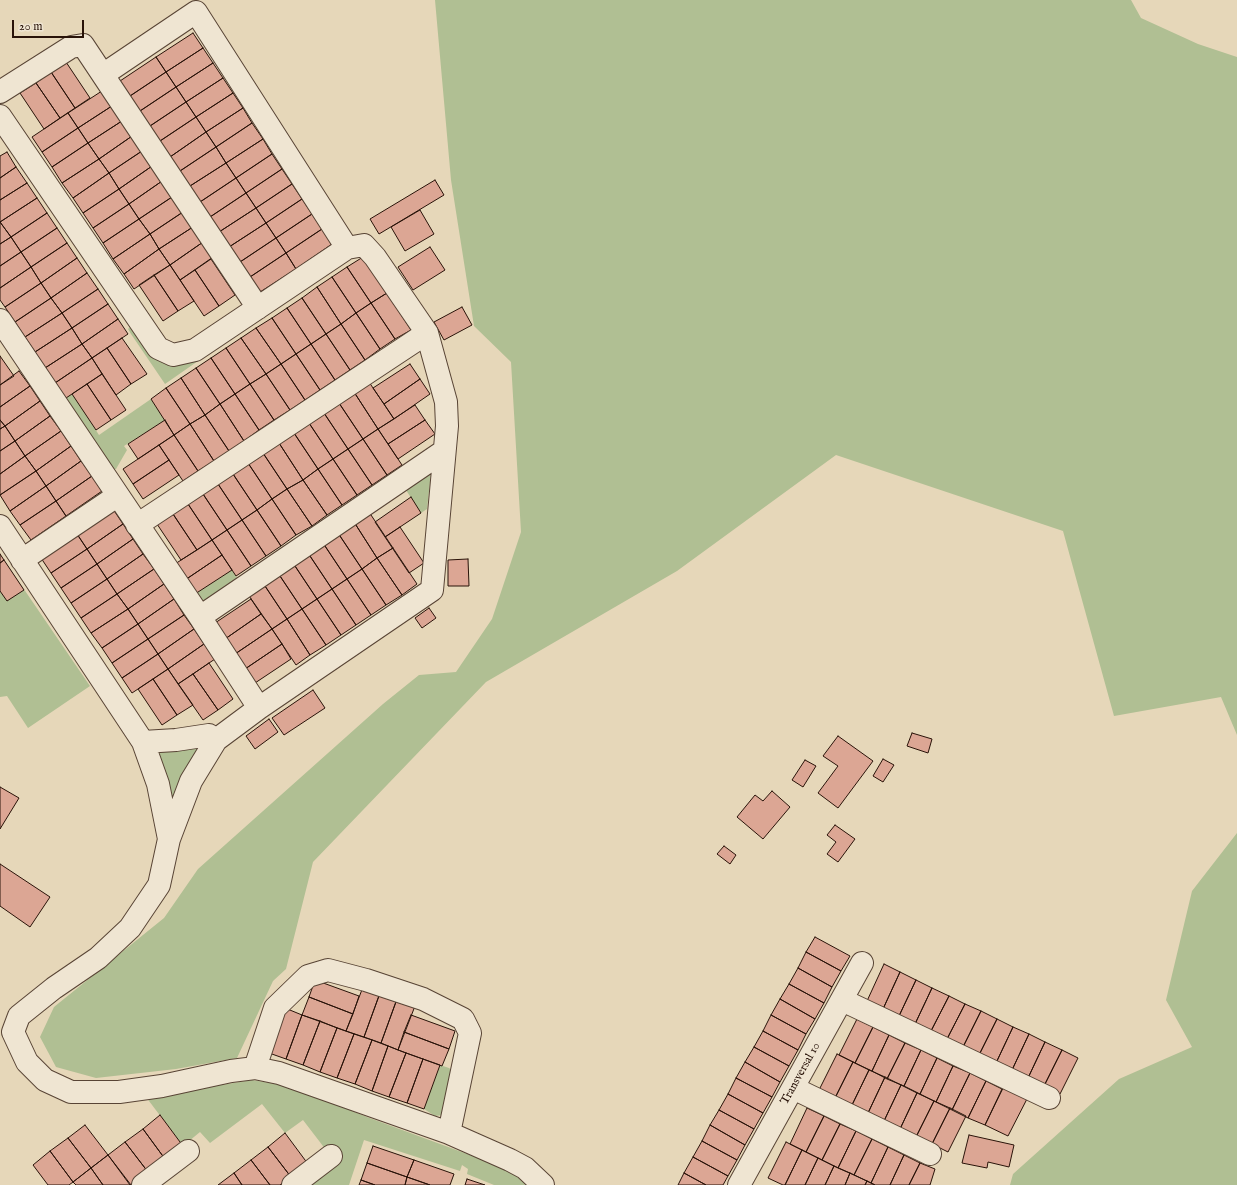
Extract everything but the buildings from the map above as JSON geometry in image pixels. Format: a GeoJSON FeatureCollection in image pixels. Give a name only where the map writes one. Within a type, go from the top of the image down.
{"type":"FeatureCollection","features":[{"type":"Feature","properties":{"kind":"street"},"geometry":{"type":"LineString","coordinates":[[104,74],[196,12],[347,248]]}},
{"type":"Feature","properties":{"kind":"street"},"geometry":{"type":"LineString","coordinates":[[0,92],[71,47],[83,45],[104,74],[258,308]]}},
{"type":"Feature","properties":{"kind":"street"},"geometry":{"type":"LineString","coordinates":[[0,116],[158,348],[173,355],[195,350],[347,248],[364,245],[376,257],[427,333],[446,402],[444,451],[432,590],[259,708],[216,740],[192,781],[169,839],[159,885],[130,928],[98,958],[54,988],[19,1016],[13,1032],[27,1062],[45,1080],[71,1092],[119,1092],[162,1086],[231,1071],[255,1068],[279,1073],[449,1133],[525,1168],[543,1185]]}},
{"type":"Feature","properties":{"kind":"street"},"geometry":{"type":"LineString","coordinates":[[0,320],[200,617],[259,708]]}},
{"type":"Feature","properties":{"kind":"street"},"geometry":{"type":"LineString","coordinates":[[137,524],[427,333]]}},
{"type":"Feature","properties":{"kind":"street"},"geometry":{"type":"LineString","coordinates":[[200,617],[444,451]]}},
{"type":"Feature","properties":{"kind":"street"},"geometry":{"type":"LineString","coordinates":[[22,560],[118,496]]}},
{"type":"Feature","properties":{"kind":"street"},"geometry":{"type":"LineString","coordinates":[[0,526],[143,742],[158,784],[169,839]]}},
{"type":"Feature","properties":{"kind":"street"},"geometry":{"type":"LineString","coordinates":[[143,742],[176,740],[209,735],[216,740]]}},
{"type":"Feature","properties":{"kind":"street","name":"Transversal 10"},"geometry":{"type":"LineString","coordinates":[[746,1183],[793,1088],[862,963]]}},
{"type":"Feature","properties":{"kind":"street"},"geometry":{"type":"LineString","coordinates":[[255,1068],[275,1008],[308,976],[328,970],[366,980],[423,999],[463,1019],[470,1033],[449,1133]]}},
{"type":"Feature","properties":{"kind":"street"},"geometry":{"type":"LineString","coordinates":[[842,1000],[1050,1098]]}},
{"type":"Feature","properties":{"kind":"street"},"geometry":{"type":"LineString","coordinates":[[793,1088],[930,1154]]}},
{"type":"Feature","properties":{"kind":"street"},"geometry":{"type":"LineString","coordinates":[[143,1185],[188,1151]]}},
{"type":"Feature","properties":{"kind":"street"},"geometry":{"type":"LineString","coordinates":[[293,1185],[331,1156]]}},
{"type":"Feature","properties":{"kind":"green space"},"geometry":{"type":"Polygon","coordinates":[[[435,0],[1131,0],[1141,18],[1198,44],[1237,57],[1237,735],[1221,697],[1114,716],[1063,531],[836,455],[677,571],[486,682],[313,862],[286,969],[273,981],[237,1058],[176,1069],[96,1078],[56,1067],[40,1037],[54,1007],[164,918],[198,869],[383,704],[419,675],[456,672],[492,619],[521,532],[511,362],[474,326],[451,180],[435,0]]]}},
{"type":"Feature","properties":{"kind":"green space"},"geometry":{"type":"Polygon","coordinates":[[[131,326],[195,355],[198,361],[165,384],[128,329],[131,326]]]}},
{"type":"Feature","properties":{"kind":"green space"},"geometry":{"type":"Polygon","coordinates":[[[72,394],[99,435],[151,399],[165,420],[124,446],[127,450],[116,469],[113,469],[66,398],[72,394]]]}},
{"type":"Feature","properties":{"kind":"green space"},"geometry":{"type":"Polygon","coordinates":[[[430,469],[431,473],[427,509],[421,513],[402,484],[430,469]]]}},
{"type":"Feature","properties":{"kind":"green space"},"geometry":{"type":"Polygon","coordinates":[[[102,491],[105,495],[34,542],[32,539],[102,491]]]}},
{"type":"Feature","properties":{"kind":"green space"},"geometry":{"type":"Polygon","coordinates":[[[4,560],[90,686],[28,728],[7,696],[0,697],[0,563],[4,560]]]}},
{"type":"Feature","properties":{"kind":"green space"},"geometry":{"type":"Polygon","coordinates":[[[232,570],[239,581],[201,604],[195,594],[232,570]]]}},
{"type":"Feature","properties":{"kind":"green space"},"geometry":{"type":"Polygon","coordinates":[[[202,745],[202,750],[171,799],[157,749],[202,745]]]}},
{"type":"Feature","properties":{"kind":"green space"},"geometry":{"type":"Polygon","coordinates":[[[1237,833],[1237,1185],[1010,1185],[1013,1174],[1119,1079],[1192,1047],[1166,1000],[1192,891],[1237,833]]]}},
{"type":"Feature","properties":{"kind":"green space"},"geometry":{"type":"Polygon","coordinates":[[[440,1065],[449,1068],[454,1072],[444,1115],[435,1116],[424,1109],[440,1065]]]}},
{"type":"Feature","properties":{"kind":"green space"},"geometry":{"type":"Polygon","coordinates":[[[252,1080],[294,1087],[367,1117],[516,1172],[531,1185],[494,1185],[467,1174],[468,1169],[462,1165],[460,1171],[364,1140],[349,1185],[305,1185],[326,1150],[303,1120],[285,1133],[262,1104],[210,1143],[200,1132],[183,1146],[146,1097],[252,1080]]]}}]}
